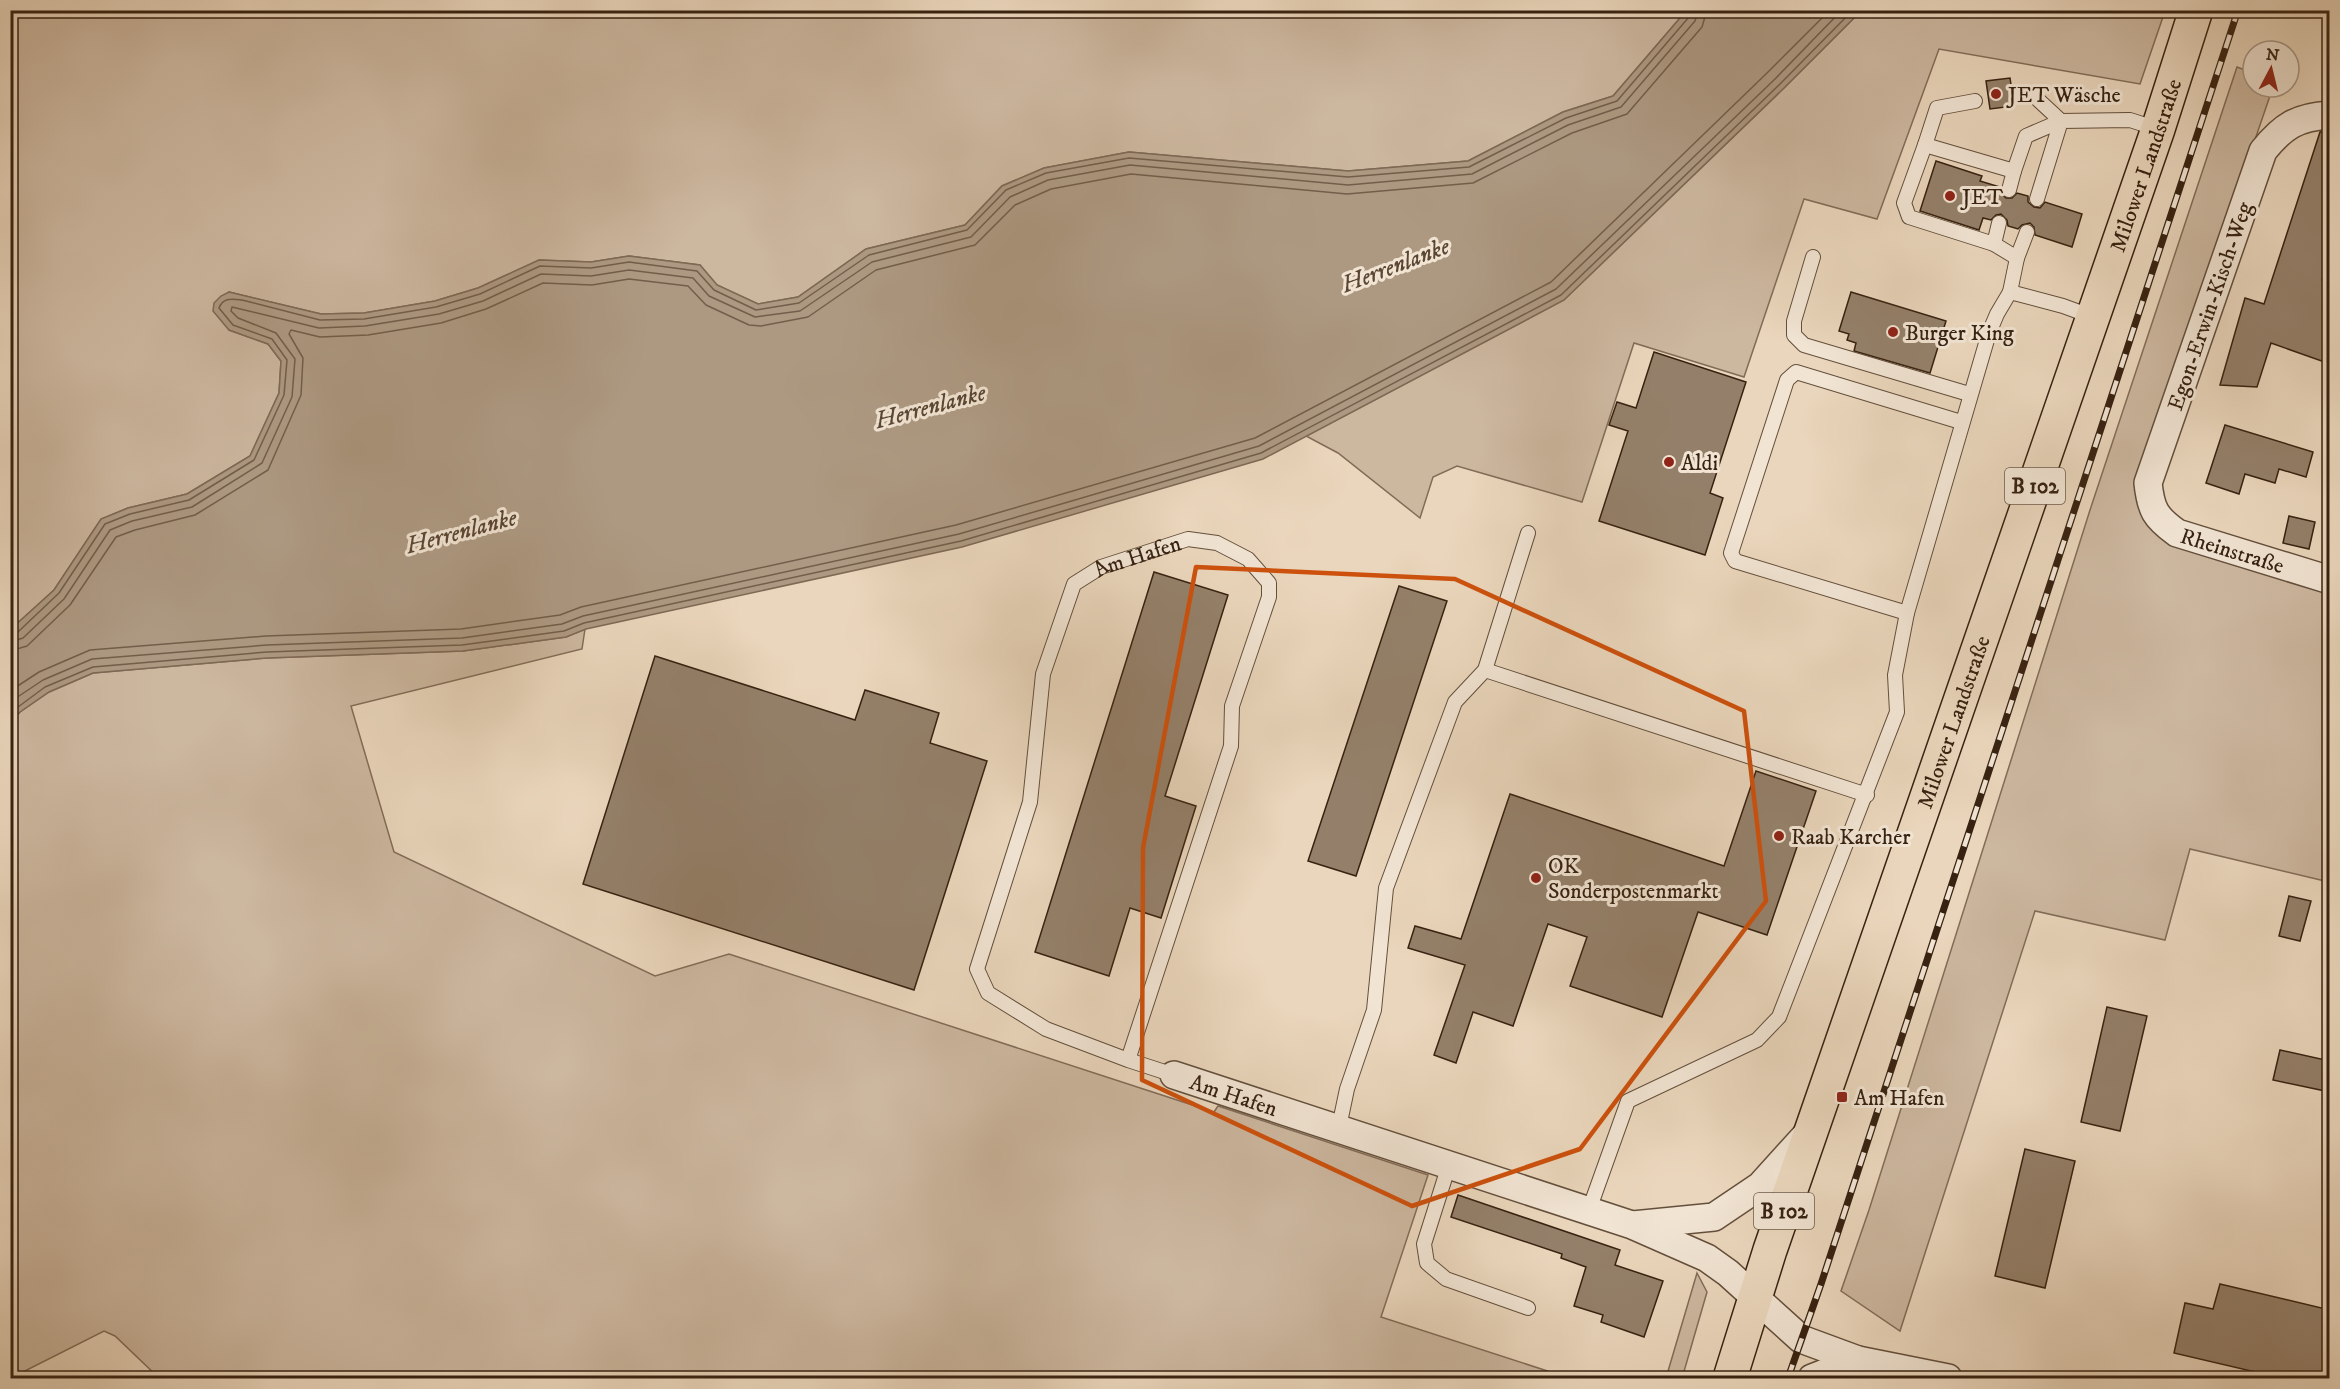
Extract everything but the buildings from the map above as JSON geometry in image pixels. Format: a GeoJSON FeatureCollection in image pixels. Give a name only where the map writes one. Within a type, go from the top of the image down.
{"type":"FeatureCollection","features":[{"type":"Feature","properties":{"kind":"main road","name":"Milower Landstraße"},"geometry":{"type":"LineString","coordinates":[[1730,1378],[1755,1296],[2158,129],[2196,10]]}},
{"type":"Feature","properties":{"kind":"street","name":"Egon-Erwin-Kisch-Weg"},"geometry":{"type":"LineString","coordinates":[[2150,502],[2148,483],[2263,151],[2275,135],[2293,122],[2313,116],[2330,115]]}},
{"type":"Feature","properties":{"kind":"street","name":"Rheinstraße"},"geometry":{"type":"LineString","coordinates":[[2150,502],[2157,519],[2176,533],[2330,580]]}},
{"type":"Feature","properties":{"kind":"street","name":"Am Hafen"},"geometry":{"type":"LineString","coordinates":[[1174,1075],[1339,1127],[1632,1225],[1707,1258],[1755,1296],[1801,1339],[1858,1360],[1947,1378]]}},
{"type":"Feature","properties":{"kind":"street","name":"Milower Landstraße"},"geometry":{"type":"LineString","coordinates":[[1632,1225],[1714,1217],[1760,1186],[1814,1126]]}},
{"type":"Feature","properties":{"kind":"street"},"geometry":{"type":"LineString","coordinates":[[1812,1378],[1858,1360]]}},
{"type":"Feature","properties":{"kind":"lane"},"geometry":{"type":"LineString","coordinates":[[2019,96],[2032,94],[2061,121]]}},
{"type":"Feature","properties":{"kind":"lane"},"geometry":{"type":"LineString","coordinates":[[1975,101],[1937,108],[1905,203],[1909,217],[1994,244],[2017,258]]}},
{"type":"Feature","properties":{"kind":"lane"},"geometry":{"type":"LineString","coordinates":[[2009,190],[2026,136],[2061,121],[2130,120],[2158,129]]}},
{"type":"Feature","properties":{"kind":"lane"},"geometry":{"type":"LineString","coordinates":[[2037,199],[2061,121]]}},
{"type":"Feature","properties":{"kind":"lane"},"geometry":{"type":"LineString","coordinates":[[1925,145],[2014,171]]}},
{"type":"Feature","properties":{"kind":"lane"},"geometry":{"type":"LineString","coordinates":[[1994,244],[1998,223]]}},
{"type":"Feature","properties":{"kind":"lane"},"geometry":{"type":"LineString","coordinates":[[1589,1210],[1628,1101],[1757,1040],[1779,1017],[1867,795],[1897,712],[1895,675],[1907,613],[1969,394],[1989,333],[2010,292],[2017,258],[2027,232]]}},
{"type":"Feature","properties":{"kind":"lane"},"geometry":{"type":"LineString","coordinates":[[1814,257],[1794,321],[1794,334],[1804,345],[1969,394]]}},
{"type":"Feature","properties":{"kind":"lane"},"geometry":{"type":"LineString","coordinates":[[2010,292],[2093,317]]}},
{"type":"Feature","properties":{"kind":"lane"},"geometry":{"type":"LineString","coordinates":[[1907,613],[1735,561],[1731,553],[1787,380],[1796,372],[1961,422]]}},
{"type":"Feature","properties":{"kind":"lane"},"geometry":{"type":"LineString","coordinates":[[1339,1127],[1347,1089],[1374,1010],[1386,888],[1455,702],[1485,670],[1528,533]]}},
{"type":"Feature","properties":{"kind":"lane","name":"Am Hafen"},"geometry":{"type":"LineString","coordinates":[[1128,1060],[1231,746],[1232,706],[1269,597],[1269,583],[1248,559],[1217,543],[1188,539],[1101,567],[1074,584],[1043,674],[1030,802],[977,969],[988,993],[1046,1029],[1128,1060],[1174,1075]]}},
{"type":"Feature","properties":{"kind":"lane"},"geometry":{"type":"LineString","coordinates":[[1485,670],[1867,795]]}},
{"type":"Feature","properties":{"kind":"lane"},"geometry":{"type":"LineString","coordinates":[[1449,1165],[1424,1244],[1427,1263],[1446,1279],[1528,1308]]}},
{"type":"Feature","properties":{"kind":"highlighted area"},"geometry":{"type":"Polygon","coordinates":[[[1196,567],[1455,579],[1744,711],[1766,901],[1580,1149],[1412,1206],[1142,1080],[1143,848],[1196,567]]]}},
{"type":"Feature","properties":{"kind":"shaded area"},"geometry":{"type":"Polygon","coordinates":[[[11,11],[1686,11],[1613,96],[1563,112],[1468,161],[1348,171],[1129,152],[1044,168],[1002,186],[965,225],[866,249],[798,297],[758,304],[717,285],[700,265],[629,256],[591,262],[539,260],[478,288],[435,301],[364,313],[321,314],[229,292],[229,330],[268,344],[281,361],[279,393],[250,456],[187,494],[128,508],[101,519],[54,590],[11,629],[11,11]]]}},
{"type":"Feature","properties":{"kind":"shaded area"},"geometry":{"type":"Polygon","coordinates":[[[1861,11],[2165,11],[2140,84],[1939,49],[1877,219],[1804,199],[1744,377],[1634,343],[1582,502],[1457,466],[1433,477],[1420,518],[1338,453],[1306,436],[1564,300],[1861,11]]]}},
{"type":"Feature","properties":{"kind":"shaded area"},"geometry":{"type":"Polygon","coordinates":[[[2237,67],[2241,68],[2241,99],[2269,99],[2140,476],[2143,507],[2329,589],[2329,882],[2190,849],[2165,940],[2035,911],[1900,1331],[1841,1291],[1869,1210],[2090,510],[2237,67]]]}},
{"type":"Feature","properties":{"kind":"shaded area"},"geometry":{"type":"Polygon","coordinates":[[[585,629],[582,649],[351,706],[394,852],[655,976],[729,954],[1214,1112],[1218,1106],[1428,1175],[1381,1317],[1569,1378],[159,1378],[115,1336],[104,1331],[11,1378],[11,722],[20,712],[49,692],[93,673],[267,658],[463,651],[566,637],[585,629]]]}},
{"type":"Feature","properties":{"kind":"shaded area"},"geometry":{"type":"Polygon","coordinates":[[[1697,1273],[1707,1292],[1683,1375],[1681,1378],[1666,1378],[1697,1273]]]}},
{"type":"Feature","properties":{"kind":"water","name":"Herrenlanke"},"geometry":{"type":"Polygon","coordinates":[[[1686,11],[1861,11],[1564,300],[1263,459],[962,547],[586,629],[566,637],[463,651],[267,658],[93,673],[49,692],[20,712],[11,722],[11,629],[54,590],[101,519],[128,508],[187,494],[250,456],[279,393],[281,361],[268,344],[229,330],[213,311],[214,303],[229,292],[321,314],[364,313],[435,301],[478,288],[539,260],[591,262],[629,256],[700,265],[717,285],[758,304],[798,297],[866,249],[965,225],[1002,186],[1044,168],[1129,152],[1348,171],[1468,161],[1563,112],[1613,96],[1686,11]]]}},
{"type":"Feature","properties":{"kind":"railway"},"geometry":{"type":"LineString","coordinates":[[1788,1378],[1821,1284],[2238,10]]}},
{"type":"Feature","properties":{"kind":"place","name":"JET Wäsche"},"geometry":{"type":"Point","coordinates":[1996,94]}},
{"type":"Feature","properties":{"kind":"place","name":"JET"},"geometry":{"type":"Point","coordinates":[1950,196]}},
{"type":"Feature","properties":{"kind":"place","name":"Burger King"},"geometry":{"type":"Point","coordinates":[1893,332]}},
{"type":"Feature","properties":{"kind":"place","name":"Aldi"},"geometry":{"type":"Point","coordinates":[1669,462]}},
{"type":"Feature","properties":{"kind":"place","name":"Raab Karcher"},"geometry":{"type":"Point","coordinates":[1779,836]}},
{"type":"Feature","properties":{"kind":"place","name":"OK Sonderpostenmarkt"},"geometry":{"type":"Point","coordinates":[1536,878]}},
{"type":"Feature","properties":{"kind":"place","name":"Am Hafen"},"geometry":{"type":"Point","coordinates":[1842,1097]}}]}
